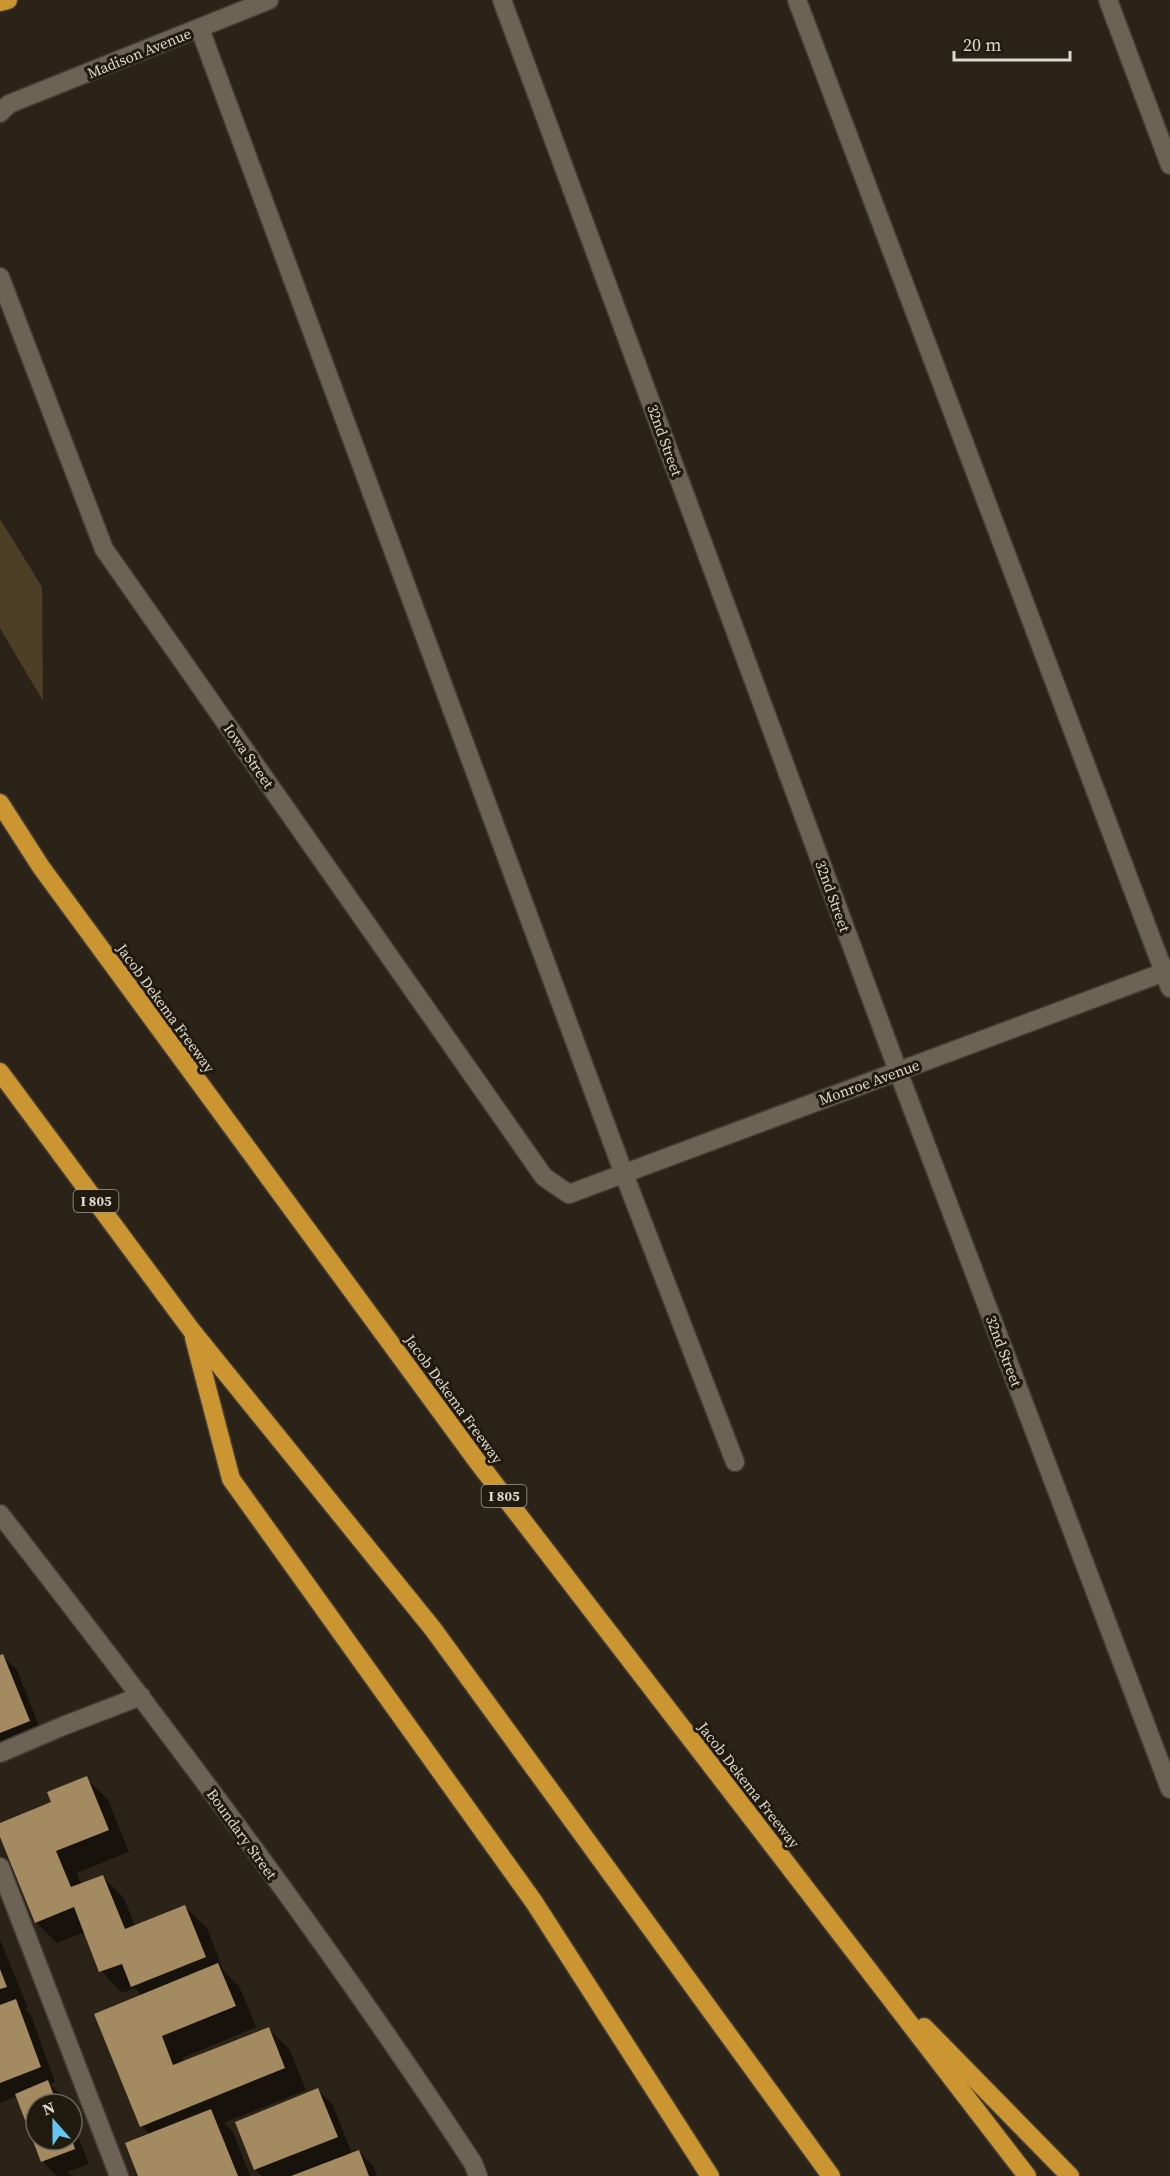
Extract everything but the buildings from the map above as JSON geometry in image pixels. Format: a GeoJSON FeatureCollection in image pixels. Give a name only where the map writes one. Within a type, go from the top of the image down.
{"type":"FeatureCollection","features":[{"type":"Feature","properties":{"kind":"highway"},"geometry":{"type":"LineString","coordinates":[[0,2],[8,0]]}},
{"type":"Feature","properties":{"kind":"highway","name":"Jacob Dekema Freeway"},"geometry":{"type":"LineString","coordinates":[[0,803],[41,867],[477,1461],[1027,2176]]}},
{"type":"Feature","properties":{"kind":"highway","name":"I 805"},"geometry":{"type":"LineString","coordinates":[[0,1072],[192,1331],[433,1629],[831,2176]]}},
{"type":"Feature","properties":{"kind":"highway"},"geometry":{"type":"LineString","coordinates":[[192,1331],[231,1479],[534,1902],[710,2176]]}},
{"type":"Feature","properties":{"kind":"highway"},"geometry":{"type":"LineString","coordinates":[[865,1967],[1070,2176]]}},
{"type":"Feature","properties":{"kind":"street","name":"Madison Avenue"},"geometry":{"type":"LineString","coordinates":[[4,108],[269,0]]}},
{"type":"Feature","properties":{"kind":"street","name":"32nd Street"},"geometry":{"type":"LineString","coordinates":[[502,0],[898,1071],[1170,1789]]}},
{"type":"Feature","properties":{"kind":"street"},"geometry":{"type":"LineString","coordinates":[[797,0],[1168,977]]}},
{"type":"Feature","properties":{"kind":"street"},"geometry":{"type":"LineString","coordinates":[[1108,0],[1170,165]]}},
{"type":"Feature","properties":{"kind":"street"},"geometry":{"type":"LineString","coordinates":[[200,29],[624,1174],[735,1462]]}},
{"type":"Feature","properties":{"kind":"street","name":"Iowa Street"},"geometry":{"type":"LineString","coordinates":[[0,277],[104,549],[544,1177],[569,1194]]}},
{"type":"Feature","properties":{"kind":"street","name":"Monroe Avenue"},"geometry":{"type":"LineString","coordinates":[[569,1194],[898,1071],[1168,977]]}},
{"type":"Feature","properties":{"kind":"street","name":"Boundary Street"},"geometry":{"type":"LineString","coordinates":[[0,1514],[141,1696],[398,2049],[476,2169]]}},
{"type":"Feature","properties":{"kind":"street"},"geometry":{"type":"LineString","coordinates":[[0,1754],[63,1726],[141,1696]]}},
{"type":"Feature","properties":{"kind":"street"},"geometry":{"type":"LineString","coordinates":[[0,1867],[119,2176]]}},
{"type":"Feature","properties":{"kind":"shaded area"},"geometry":{"type":"Polygon","coordinates":[[[0,519],[42,587],[43,701],[0,628],[0,519]]]}}]}
